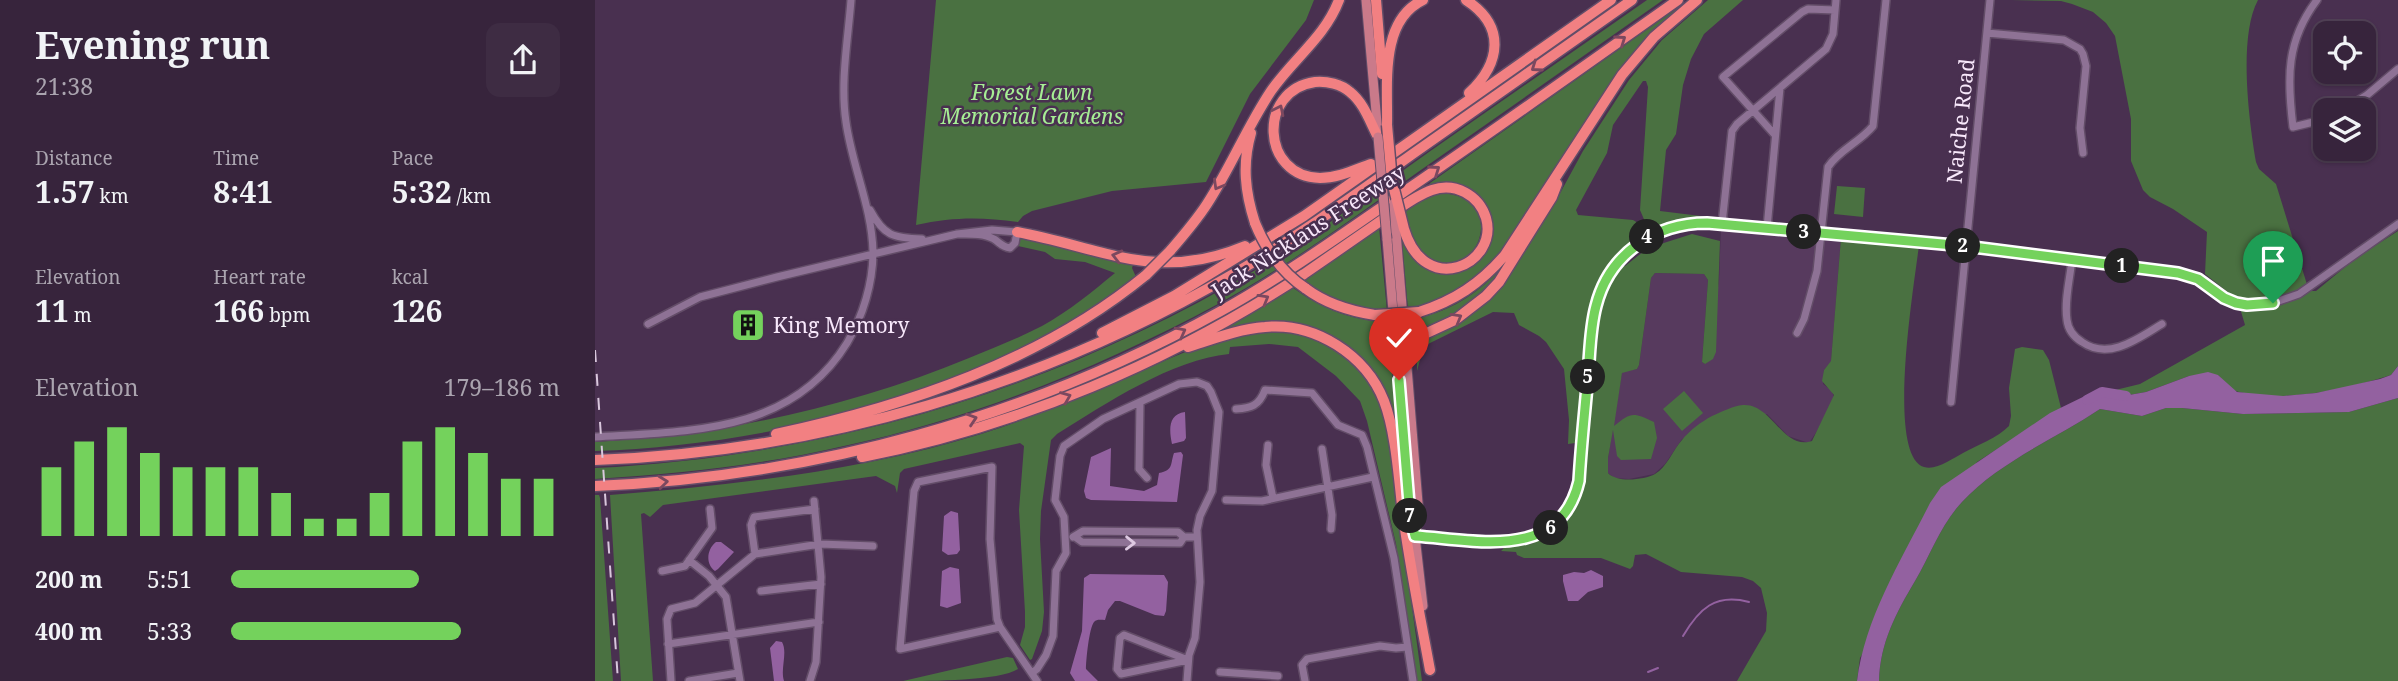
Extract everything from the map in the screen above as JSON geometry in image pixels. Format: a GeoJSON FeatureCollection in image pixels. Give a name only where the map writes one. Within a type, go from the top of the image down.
{"type":"FeatureCollection","features":[{"type":"Feature","properties":{"kind":"highway"},"geometry":{"type":"LineString","coordinates":[[729,448],[751,440],[869,412],[957,382],[1048,340],[1105,306],[1146,275],[1170,251],[1207,204],[1273,88],[1314,42],[1333,16],[1339,0]]}},
{"type":"Feature","properties":{"kind":"highway"},"geometry":{"type":"LineString","coordinates":[[811,461],[855,458],[957,435],[1059,400],[1162,355],[1289,284],[1405,204],[1431,190],[1451,188],[1469,194],[1480,206],[1487,224],[1485,242],[1475,257],[1464,265],[1449,269],[1429,265],[1421,261],[1400,231],[1392,181],[1376,0]]}},
{"type":"Feature","properties":{"kind":"highway"},"geometry":{"type":"LineString","coordinates":[[1387,125],[1388,66],[1392,41],[1405,14],[1423,0]]}},
{"type":"Feature","properties":{"kind":"highway"},"geometry":{"type":"LineString","coordinates":[[1441,119],[1481,82],[1493,60],[1495,47],[1490,24],[1480,10],[1466,0]]}},
{"type":"Feature","properties":{"kind":"highway"},"geometry":{"type":"LineString","coordinates":[[1022,374],[1174,296],[1277,233],[1611,0]]}},
{"type":"Feature","properties":{"kind":"highway","name":"Jack Nicklaus Freeway"},"geometry":{"type":"LineString","coordinates":[[595,460],[729,448],[796,438],[890,416],[957,397],[1022,374],[1125,330],[1182,302],[1265,255],[1632,0]]}},
{"type":"Feature","properties":{"kind":"highway","name":"Jack Nicklaus Freeway"},"geometry":{"type":"LineString","coordinates":[[595,486],[723,475],[811,461],[932,431],[1008,407],[1119,362],[1207,318],[1288,271],[1678,0]]}},
{"type":"Feature","properties":{"kind":"highway"},"geometry":{"type":"LineString","coordinates":[[1263,104],[1252,130],[1246,155],[1247,191],[1255,223],[1275,260],[1305,288],[1344,309],[1375,315],[1419,312],[1463,294],[1495,267],[1630,64],[1654,37],[1697,0]]}},
{"type":"Feature","properties":{"kind":"highway"},"geometry":{"type":"LineString","coordinates":[[1378,137],[1358,99],[1345,88],[1329,82],[1307,84],[1296,89],[1281,103],[1273,121],[1274,140],[1283,161],[1305,176],[1337,176],[1384,160]]}},
{"type":"Feature","properties":{"kind":"highway"},"geometry":{"type":"LineString","coordinates":[[1406,358],[1416,338],[1465,314],[1499,282],[1552,197],[1568,157]]}},
{"type":"Feature","properties":{"kind":"highway"},"geometry":{"type":"LineString","coordinates":[[1017,232],[1122,258],[1165,264],[1216,256],[1277,233]]}},
{"type":"Feature","properties":{"kind":"highway"},"geometry":{"type":"LineString","coordinates":[[1162,355],[1252,329],[1287,327],[1322,337],[1355,358],[1367,372],[1377,385],[1389,415],[1407,545],[1431,675]]}},
{"type":"Feature","properties":{"kind":"main road"},"geometry":{"type":"LineString","coordinates":[[1366,0],[1410,516],[1415,536],[1431,675]]}},
{"type":"Feature","properties":{"kind":"main road"},"geometry":{"type":"LineString","coordinates":[[1400,231],[1406,358],[1419,515],[1415,536]]}},
{"type":"Feature","properties":{"kind":"street"},"geometry":{"type":"LineString","coordinates":[[595,437],[723,425],[757,417],[796,398],[825,372],[851,337],[866,300],[873,254],[844,104],[851,0]]}},
{"type":"Feature","properties":{"kind":"street"},"geometry":{"type":"LineString","coordinates":[[1722,224],[1732,131],[1830,44],[1836,0]]}},
{"type":"Feature","properties":{"kind":"street"},"geometry":{"type":"LineString","coordinates":[[1797,333],[1804,319],[1817,271],[1828,167],[1873,126],[1886,0]]}},
{"type":"Feature","properties":{"kind":"street","name":"Naiche Road"},"geometry":{"type":"LineString","coordinates":[[1951,402],[1990,0]]}},
{"type":"Feature","properties":{"kind":"street"},"geometry":{"type":"LineString","coordinates":[[2313,122],[2293,127],[2288,80],[2299,30],[2317,0]]}},
{"type":"Feature","properties":{"kind":"street"},"geometry":{"type":"LineString","coordinates":[[1775,135],[1723,76],[1802,12],[1808,9],[1835,10]]}},
{"type":"Feature","properties":{"kind":"street"},"geometry":{"type":"LineString","coordinates":[[1987,33],[2064,40],[2080,49],[2084,54],[2086,66],[2080,128],[2083,153]]}},
{"type":"Feature","properties":{"kind":"street"},"geometry":{"type":"LineString","coordinates":[[2362,98],[2398,69]]}},
{"type":"Feature","properties":{"kind":"street"},"geometry":{"type":"LineString","coordinates":[[1766,228],[1780,88]]}},
{"type":"Feature","properties":{"kind":"street"},"geometry":{"type":"LineString","coordinates":[[864,199],[883,230],[904,238],[930,239]]}},
{"type":"Feature","properties":{"kind":"street"},"geometry":{"type":"LineString","coordinates":[[1415,536],[1513,541],[1544,532],[1559,520],[1572,503],[1579,481],[1596,304],[1606,279],[1625,253],[1656,232],[1686,224],[1722,224],[1965,246],[2071,259],[2178,273],[2198,279],[2224,298],[2247,305],[2273,303],[2299,294],[2398,224]]}},
{"type":"Feature","properties":{"kind":"street"},"geometry":{"type":"LineString","coordinates":[[648,324],[700,297],[930,239],[957,234],[992,230],[1017,232],[1015,243],[1010,248],[985,235],[957,234]]}},
{"type":"Feature","properties":{"kind":"street"},"geometry":{"type":"LineString","coordinates":[[2071,259],[2067,319],[2071,332],[2081,342],[2100,349],[2115,348],[2162,324]]}},
{"type":"Feature","properties":{"kind":"street"},"geometry":{"type":"LineString","coordinates":[[1032,673],[1046,655],[1053,636],[1056,571],[1066,553],[1064,517],[1056,504],[1054,494],[1061,451],[1069,442],[1103,419],[1179,384],[1197,382],[1207,386],[1215,398],[1219,412],[1212,491],[1200,516],[1197,537],[1200,582],[1195,638],[1188,660],[1187,681]]}},
{"type":"Feature","properties":{"kind":"street"},"geometry":{"type":"LineString","coordinates":[[1236,410],[1252,408],[1258,404],[1265,390],[1312,393],[1338,425],[1361,435],[1367,447],[1394,558],[1413,681]]}},
{"type":"Feature","properties":{"kind":"street"},"geometry":{"type":"LineString","coordinates":[[1140,403],[1139,469],[1147,478]]}},
{"type":"Feature","properties":{"kind":"street"},"geometry":{"type":"LineString","coordinates":[[1268,445],[1266,465],[1273,498]]}},
{"type":"Feature","properties":{"kind":"street"},"geometry":{"type":"LineString","coordinates":[[1322,449],[1332,515],[1331,529]]}},
{"type":"Feature","properties":{"kind":"street"},"geometry":{"type":"LineString","coordinates":[[1000,627],[900,649],[915,484],[923,480],[992,467],[990,539],[997,620],[1037,681]]}},
{"type":"Feature","properties":{"kind":"street"},"geometry":{"type":"LineString","coordinates":[[1226,499],[1262,501],[1373,477]]}},
{"type":"Feature","properties":{"kind":"street"},"geometry":{"type":"LineString","coordinates":[[755,554],[751,525],[754,517],[814,505],[820,544],[821,584],[816,662],[810,681]]}},
{"type":"Feature","properties":{"kind":"street"},"geometry":{"type":"LineString","coordinates":[[662,571],[681,568],[689,560],[712,528],[710,509]]}},
{"type":"Feature","properties":{"kind":"street"},"geometry":{"type":"LineString","coordinates":[[1066,537],[1075,537],[1083,531],[1178,531],[1184,537],[1197,537]]}},
{"type":"Feature","properties":{"kind":"street"},"geometry":{"type":"LineString","coordinates":[[671,681],[667,619],[671,609],[695,603],[755,554],[820,544],[873,546]]}},
{"type":"Feature","properties":{"kind":"street"},"geometry":{"type":"LineString","coordinates":[[689,560],[718,585],[726,597],[739,677],[689,681]]}},
{"type":"Feature","properties":{"kind":"street"},"geometry":{"type":"LineString","coordinates":[[761,591],[821,584]]}},
{"type":"Feature","properties":{"kind":"street"},"geometry":{"type":"LineString","coordinates":[[668,644],[819,622]]}},
{"type":"Feature","properties":{"kind":"street"},"geometry":{"type":"LineString","coordinates":[[1124,635],[1188,660],[1121,674],[1117,669],[1120,638],[1124,635]]}},
{"type":"Feature","properties":{"kind":"street"},"geometry":{"type":"LineString","coordinates":[[1305,681],[1302,665],[1307,659],[1380,646],[1408,647]]}},
{"type":"Feature","properties":{"kind":"street"},"geometry":{"type":"LineString","coordinates":[[1220,672],[1252,678],[1278,676]]}},
{"type":"Feature","properties":{"kind":"shaded area"},"geometry":{"type":"Polygon","coordinates":[[[1721,228],[1841,238],[1831,362],[1824,370],[1823,384],[1832,391],[1834,398],[1809,443],[1788,436],[1767,414],[1682,439],[1665,464],[1654,474],[1629,479],[1614,478],[1608,473],[1608,458],[1622,372],[1637,369],[1639,365],[1651,278],[1655,273],[1704,274],[1708,280],[1702,362],[1705,364],[1719,281],[1721,228]]]}},
{"type":"Feature","properties":{"kind":"shaded area"},"geometry":{"type":"Polygon","coordinates":[[[2398,366],[2398,398],[2349,412],[2243,414],[2166,408],[2142,416],[2100,409],[2010,463],[1962,502],[1942,530],[1896,617],[1882,654],[1879,681],[1857,681],[1861,657],[1876,611],[1930,503],[1941,487],[2050,413],[2089,394],[2129,395],[2146,392],[2208,372],[2218,375],[2237,392],[2283,396],[2316,393],[2380,379],[2391,375],[2398,366]]]}},
{"type":"Feature","properties":{"kind":"shaded area"},"geometry":{"type":"Polygon","coordinates":[[[1185,412],[1186,438],[1172,444],[1170,428],[1173,419],[1179,413],[1185,412]]]}},
{"type":"Feature","properties":{"kind":"shaded area"},"geometry":{"type":"Polygon","coordinates":[[[1111,448],[1110,486],[1144,491],[1157,485],[1159,473],[1169,468],[1174,453],[1181,452],[1183,455],[1177,502],[1086,498],[1084,491],[1091,457],[1111,448]]]}},
{"type":"Feature","properties":{"kind":"shaded area"},"geometry":{"type":"Polygon","coordinates":[[[951,511],[958,513],[960,550],[957,554],[948,555],[942,551],[944,516],[951,511]]]}},
{"type":"Feature","properties":{"kind":"shaded area"},"geometry":{"type":"Polygon","coordinates":[[[716,542],[721,542],[734,552],[715,571],[708,556],[716,542]]]}},
{"type":"Feature","properties":{"kind":"shaded area"},"geometry":{"type":"Polygon","coordinates":[[[950,567],[959,569],[961,603],[947,608],[940,606],[942,571],[950,567]]]}},
{"type":"Feature","properties":{"kind":"shaded area"},"geometry":{"type":"Polygon","coordinates":[[[1591,570],[1603,576],[1603,587],[1588,592],[1578,601],[1568,601],[1563,575],[1591,570]]]}},
{"type":"Feature","properties":{"kind":"shaded area"},"geometry":{"type":"Polygon","coordinates":[[[1090,574],[1164,575],[1168,582],[1166,611],[1164,616],[1155,615],[1115,601],[1105,620],[1095,621],[1092,625],[1086,669],[1098,681],[1075,681],[1070,673],[1082,631],[1084,578],[1090,574]]]}},
{"type":"Feature","properties":{"kind":"shaded area"},"geometry":{"type":"Polygon","coordinates":[[[776,641],[782,642],[784,646],[784,681],[774,681],[770,648],[776,641]]]}},
{"type":"Feature","properties":{"kind":"green space","name":"Forest Lawn Memorial Gardens"},"geometry":{"type":"Polygon","coordinates":[[[936,0],[1314,0],[1306,20],[1250,94],[1206,182],[1112,191],[1032,211],[1018,222],[967,219],[916,225],[936,0]]]}},
{"type":"Feature","properties":{"kind":"green space"},"geometry":{"type":"Polygon","coordinates":[[[1647,0],[1663,0],[1320,241],[1218,304],[1129,349],[989,405],[893,434],[813,453],[751,463],[595,479],[595,468],[683,461],[769,449],[855,431],[939,409],[1022,381],[1103,349],[1182,311],[1281,255],[1647,0]]]}},
{"type":"Feature","properties":{"kind":"green space"},"geometry":{"type":"Polygon","coordinates":[[[1708,0],[1743,0],[1704,34],[1691,59],[1683,85],[1676,134],[1666,150],[1660,211],[1717,218],[1678,222],[1653,230],[1646,224],[1640,210],[1648,87],[1646,81],[1643,81],[1613,125],[1607,153],[1576,210],[1578,215],[1633,220],[1638,223],[1643,233],[1610,267],[1595,298],[1575,443],[1568,444],[1569,420],[1564,369],[1546,342],[1519,325],[1514,313],[1493,312],[1426,345],[1417,371],[1417,343],[1462,320],[1558,197],[1583,151],[1629,80],[1662,40],[1708,0]]]}},
{"type":"Feature","properties":{"kind":"green space"},"geometry":{"type":"Polygon","coordinates":[[[2012,0],[2258,0],[2248,35],[2247,57],[2248,102],[2256,162],[2259,169],[2276,184],[2309,291],[2316,291],[2356,258],[2398,231],[2398,366],[2391,375],[2336,389],[2296,395],[2239,392],[2218,375],[2189,376],[2146,392],[2129,395],[2103,393],[2140,384],[2245,325],[2237,298],[2205,274],[2207,232],[2143,190],[2131,161],[2131,119],[2115,36],[2106,23],[2093,12],[2061,1],[2012,0]]]}},
{"type":"Feature","properties":{"kind":"green space"},"geometry":{"type":"Polygon","coordinates":[[[1686,2],[1666,21],[1488,270],[1439,302],[1408,309],[1402,241],[1422,264],[1453,272],[1488,239],[1476,197],[1428,186],[1430,183],[1686,2]]]}},
{"type":"Feature","properties":{"kind":"green space"},"geometry":{"type":"Polygon","coordinates":[[[1837,186],[1865,188],[1863,217],[1834,214],[1837,186]]]}},
{"type":"Feature","properties":{"kind":"green space"},"geometry":{"type":"Polygon","coordinates":[[[1436,193],[1460,197],[1475,208],[1481,222],[1479,238],[1472,252],[1460,262],[1445,264],[1427,257],[1416,250],[1410,239],[1404,210],[1422,198],[1436,193]]]}},
{"type":"Feature","properties":{"kind":"green space"},"geometry":{"type":"Polygon","coordinates":[[[1379,227],[1387,311],[1342,302],[1302,281],[1379,227]]]}},
{"type":"Feature","properties":{"kind":"green space"},"geometry":{"type":"Polygon","coordinates":[[[1692,234],[1720,241],[1716,352],[1713,359],[1705,364],[1702,362],[1708,280],[1704,274],[1655,273],[1651,278],[1639,365],[1637,369],[1622,373],[1614,426],[1629,416],[1641,416],[1654,422],[1657,438],[1651,459],[1621,460],[1617,456],[1613,430],[1608,458],[1608,473],[1612,476],[1638,479],[1655,474],[1696,426],[1727,409],[1743,405],[1762,411],[1793,439],[1812,441],[1834,395],[1822,381],[1824,370],[1831,361],[1841,238],[1919,245],[1905,365],[1904,401],[1906,432],[1912,455],[1924,467],[1944,463],[1993,438],[2009,426],[2009,388],[2015,349],[2022,347],[2043,350],[2049,360],[2061,408],[1977,462],[1860,658],[1857,681],[1737,681],[1766,631],[1767,613],[1761,588],[1753,581],[1742,577],[1681,572],[1646,554],[1635,555],[1630,569],[1601,558],[1524,558],[1516,552],[1501,551],[1504,548],[1531,544],[1553,533],[1566,520],[1584,487],[1600,313],[1613,277],[1620,266],[1625,266],[1648,248],[1692,234]]]}},
{"type":"Feature","properties":{"kind":"green space"},"geometry":{"type":"Polygon","coordinates":[[[1019,235],[1133,265],[1136,277],[1079,317],[1016,351],[949,381],[879,404],[808,423],[736,437],[595,451],[595,442],[691,433],[738,425],[785,416],[878,391],[1024,335],[1071,308],[1115,273],[1085,262],[1055,259],[1045,252],[1018,246],[1019,235]]]}},
{"type":"Feature","properties":{"kind":"green space"},"geometry":{"type":"Polygon","coordinates":[[[1505,263],[1491,286],[1464,311],[1412,336],[1409,320],[1450,307],[1474,293],[1505,263]]]}},
{"type":"Feature","properties":{"kind":"green space"},"geometry":{"type":"Polygon","coordinates":[[[1292,287],[1337,312],[1388,322],[1399,455],[1375,378],[1305,328],[1208,335],[1292,287]]]}},
{"type":"Feature","properties":{"kind":"green space"},"geometry":{"type":"Polygon","coordinates":[[[1285,331],[1311,338],[1346,356],[1364,374],[1379,399],[1387,422],[1422,681],[1415,681],[1396,544],[1360,401],[1336,376],[1298,347],[1269,344],[1230,347],[1229,354],[1185,364],[1140,385],[1051,440],[1041,511],[1044,612],[1042,631],[1032,659],[1030,660],[1020,645],[1025,627],[1025,612],[1019,510],[1024,446],[1020,443],[904,469],[900,473],[897,493],[895,486],[876,476],[663,505],[650,517],[641,514],[653,681],[621,681],[610,495],[797,475],[936,447],[1035,415],[1203,345],[1253,332],[1285,331]]]}},
{"type":"Feature","properties":{"kind":"green space"},"geometry":{"type":"Polygon","coordinates":[[[1684,391],[1703,413],[1682,431],[1663,409],[1684,391]]]}},
{"type":"Feature","properties":{"kind":"green space"},"geometry":{"type":"Polygon","coordinates":[[[2398,398],[2398,681],[1879,681],[1882,654],[1896,617],[1942,530],[1962,502],[1993,475],[2100,409],[2142,416],[2166,408],[2243,414],[2349,412],[2398,398]]]}},
{"type":"Feature","properties":{"kind":"green space"},"geometry":{"type":"Polygon","coordinates":[[[595,495],[600,498],[613,681],[595,681],[595,495]]]}},
{"type":"Feature","properties":{"kind":"green space"},"geometry":{"type":"Polygon","coordinates":[[[1007,657],[1013,658],[1018,669],[981,678],[903,681],[1007,657]]]}},
{"type":"Feature","properties":{"kind":"waterway"},"geometry":{"type":"LineString","coordinates":[[2087,400],[2102,392],[2126,396]]}},
{"type":"Feature","properties":{"kind":"waterway"},"geometry":{"type":"LineString","coordinates":[[1683,636],[1695,618],[1709,606],[1727,600],[1749,602]]}},
{"type":"Feature","properties":{"kind":"waterway"},"geometry":{"type":"LineString","coordinates":[[1648,672],[1658,668]]}},
{"type":"Feature","properties":{"kind":"railway"},"geometry":{"type":"LineString","coordinates":[[595,350],[618,681]]}},
{"type":"Feature","properties":{"kind":"place","name":"King Memory"},"geometry":{"type":"Point","coordinates":[748,325]}},
{"type":"Feature","properties":{"kind":"route"},"geometry":{"type":"LineString","coordinates":[[1399,380],[1410,516],[1415,536],[1507,542],[1544,532],[1566,513],[1572,503],[1579,481],[1593,319],[1600,291],[1625,253],[1645,238],[1667,228],[1707,223],[1965,246],[2178,273],[2198,279],[2224,298],[2236,303],[2273,303]]}}]}
